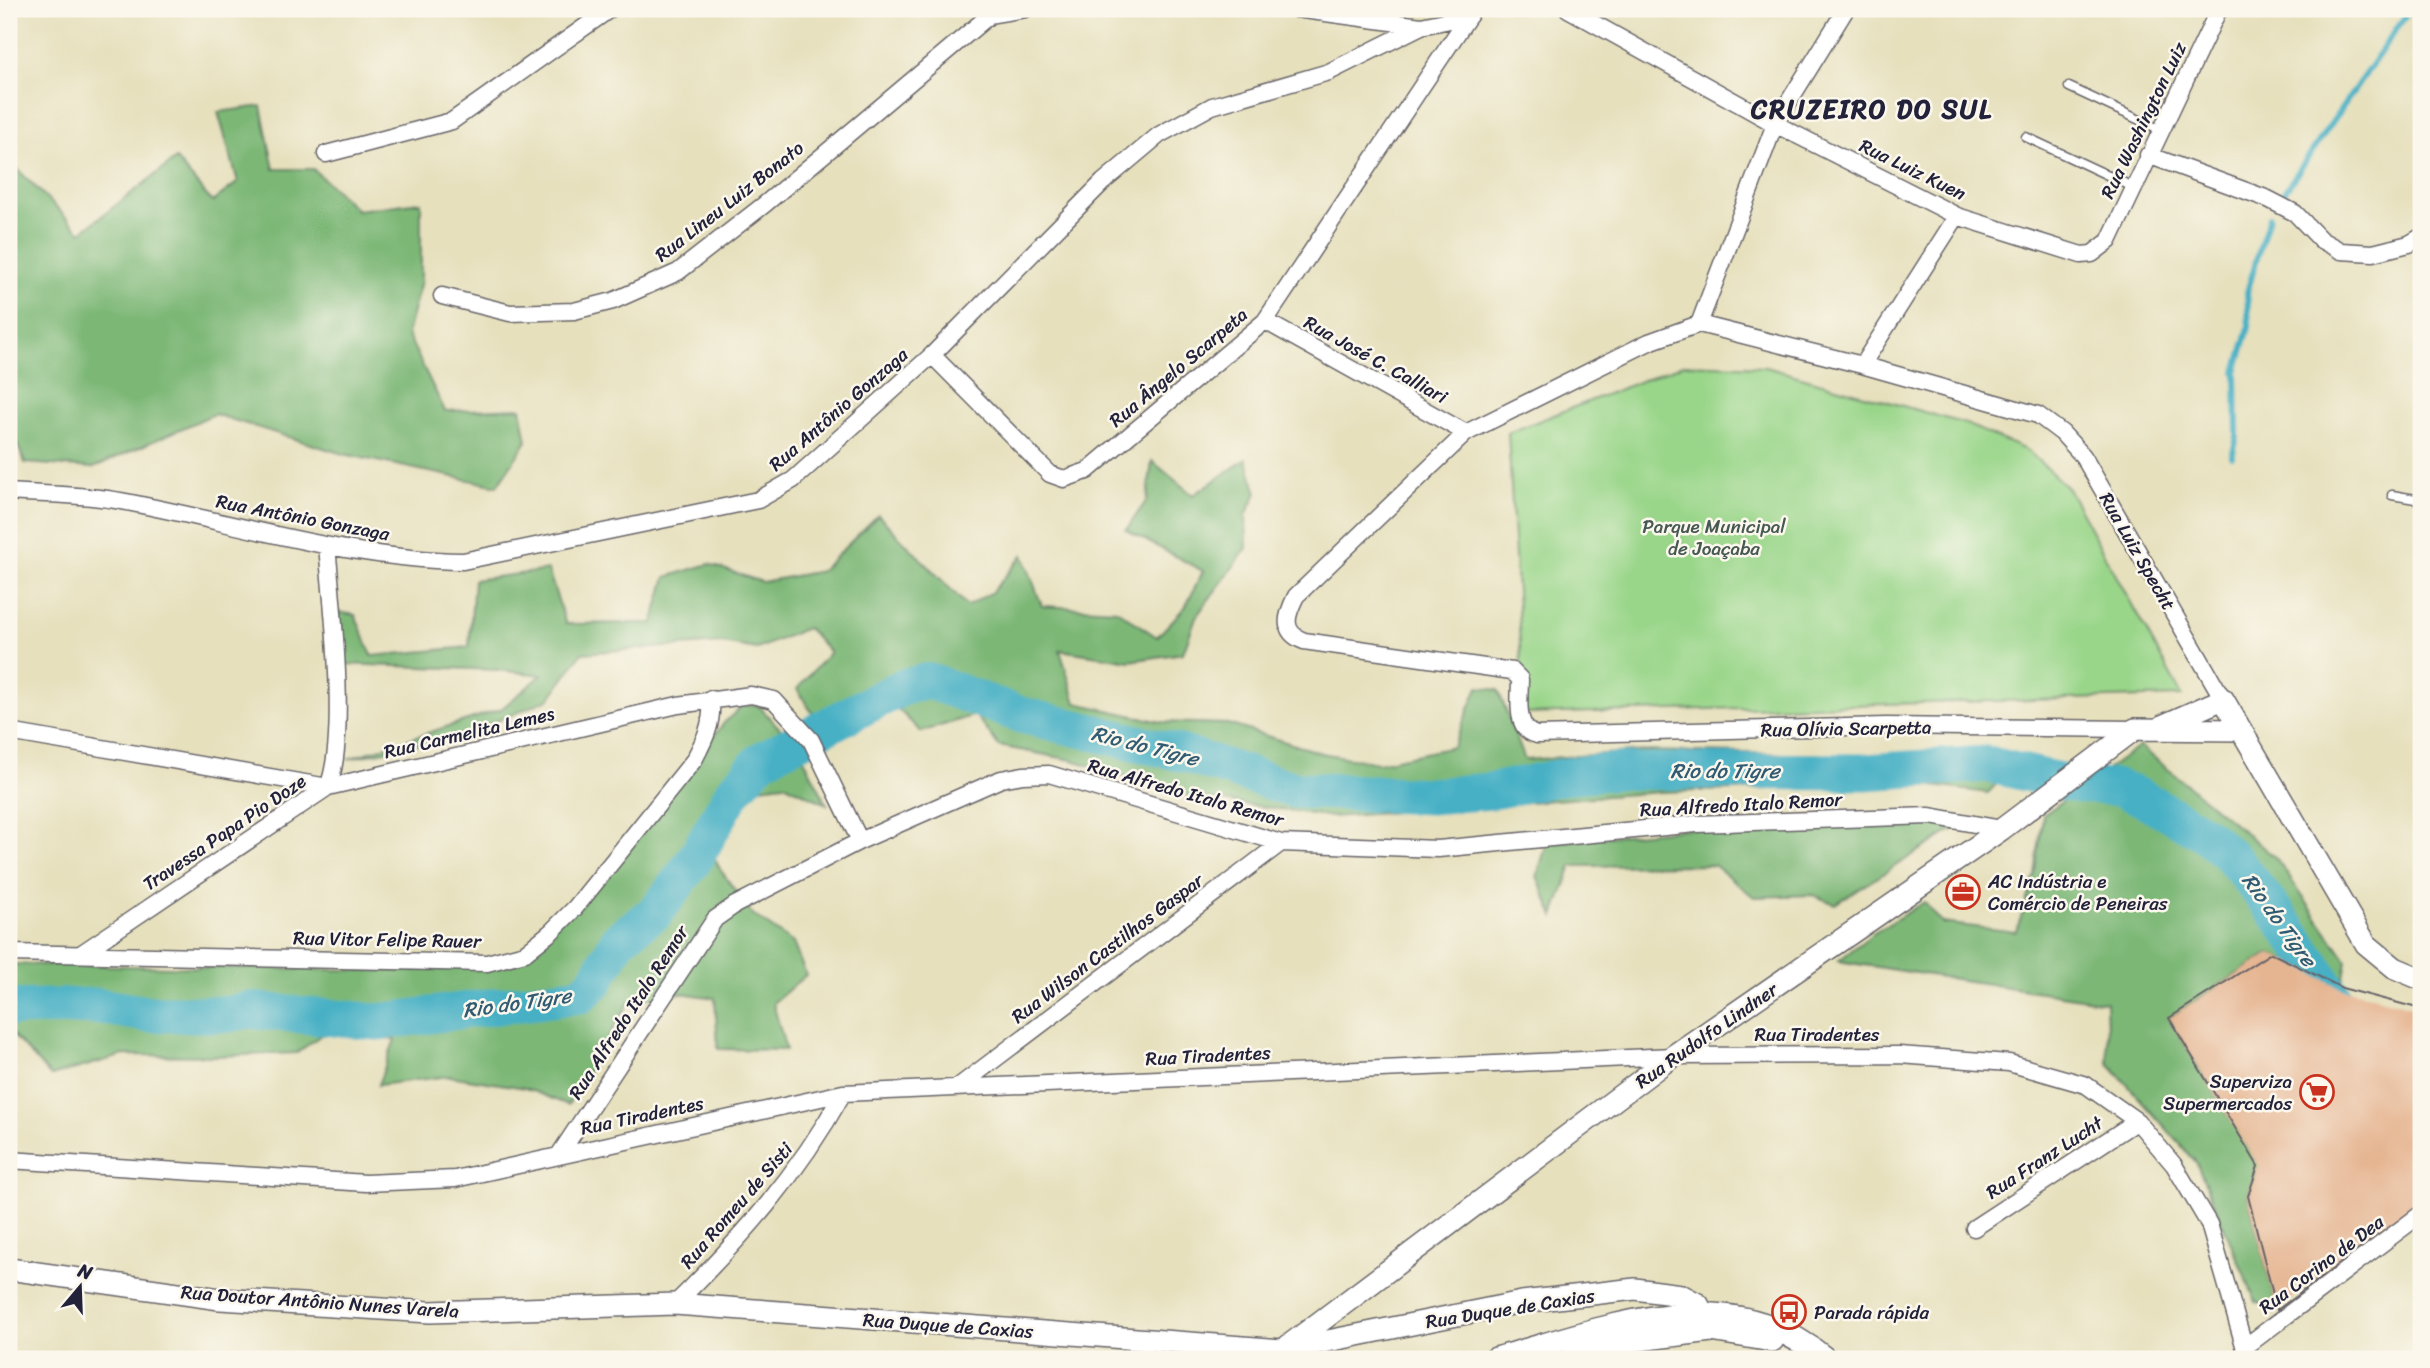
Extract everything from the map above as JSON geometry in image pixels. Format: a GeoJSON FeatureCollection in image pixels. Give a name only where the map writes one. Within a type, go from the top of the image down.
{"type":"FeatureCollection","features":[{"type":"Feature","properties":{"kind":"main road","name":"Rua Duque de Caxias"},"geometry":{"type":"LineString","coordinates":[[1691,1320],[1743,1317],[1774,1326],[1807,1343],[1825,1359]]}},
{"type":"Feature","properties":{"kind":"main road"},"geometry":{"type":"LineString","coordinates":[[1496,1359],[1543,1347],[1577,1347],[1691,1320],[1723,1331],[1766,1337],[1817,1359]]}},
{"type":"Feature","properties":{"kind":"street"},"geometry":{"type":"LineString","coordinates":[[326,154],[452,121],[610,9]]}},
{"type":"Feature","properties":{"kind":"street"},"geometry":{"type":"LineString","coordinates":[[992,12],[1025,9]]}},
{"type":"Feature","properties":{"kind":"street"},"geometry":{"type":"LineString","coordinates":[[1296,9],[1421,26]]}},
{"type":"Feature","properties":{"kind":"street","name":"Rua Luiz Kuen"},"geometry":{"type":"LineString","coordinates":[[1568,9],[1775,124],[1957,216],[2081,255],[2103,249]]}},
{"type":"Feature","properties":{"kind":"street"},"geometry":{"type":"LineString","coordinates":[[1466,433],[1649,342],[1699,324],[1775,124],[1846,9]]}},
{"type":"Feature","properties":{"kind":"street","name":"Rua Washington Luiz"},"geometry":{"type":"LineString","coordinates":[[2103,249],[2219,9]]}},
{"type":"Feature","properties":{"kind":"street","name":"Rua Lineu Luiz Bonato"},"geometry":{"type":"LineString","coordinates":[[442,296],[510,313],[573,311],[613,300],[678,272],[765,204],[992,12]]}},
{"type":"Feature","properties":{"kind":"street","name":"Rua Antônio Gonzaga"},"geometry":{"type":"LineString","coordinates":[[9,492],[118,501],[327,546],[415,560],[463,561],[758,500],[793,480],[932,355],[1102,182],[1159,135],[1212,106],[1329,72],[1421,26],[1471,13]]}},
{"type":"Feature","properties":{"kind":"street","name":"Rua Ângelo Scarpeta"},"geometry":{"type":"LineString","coordinates":[[932,355],[1050,474],[1063,479],[1087,471],[1265,321],[1471,13]]}},
{"type":"Feature","properties":{"kind":"street"},"geometry":{"type":"LineString","coordinates":[[2148,155],[2268,199],[2295,213],[2321,240],[2342,251],[2373,253],[2409,244],[2421,237]]}},
{"type":"Feature","properties":{"kind":"street"},"geometry":{"type":"LineString","coordinates":[[1862,365],[1957,216]]}},
{"type":"Feature","properties":{"kind":"street","name":"Rua José C. Calliari"},"geometry":{"type":"LineString","coordinates":[[1265,321],[1466,433]]}},
{"type":"Feature","properties":{"kind":"street","name":"Rua Luiz Specht"},"geometry":{"type":"LineString","coordinates":[[1699,324],[1862,365],[2038,415],[2062,433],[2083,456],[2366,944],[2395,968],[2421,979]]}},
{"type":"Feature","properties":{"kind":"street","name":"Rua Olívia Scarpetta"},"geometry":{"type":"LineString","coordinates":[[1466,433],[1297,596],[1286,620],[1288,630],[1295,638],[1304,642],[1511,671],[1520,679],[1521,725],[1528,733],[1536,735],[1886,726],[2241,730]]}},
{"type":"Feature","properties":{"kind":"street","name":"Travessa Papa Pio Doze"},"geometry":{"type":"LineString","coordinates":[[82,953],[328,787],[333,774],[337,729],[327,546]]}},
{"type":"Feature","properties":{"kind":"street","name":"Rua Carmelita Lemes"},"geometry":{"type":"LineString","coordinates":[[9,732],[328,787],[710,699],[751,695],[774,700],[811,740],[860,841]]}},
{"type":"Feature","properties":{"kind":"street","name":"Rua Vitor Felipe Rauer"},"geometry":{"type":"LineString","coordinates":[[9,953],[487,963],[525,953],[575,908],[694,760],[707,736],[712,716],[710,699]]}},
{"type":"Feature","properties":{"kind":"street","name":"Rua Olívia Scarpetta"},"geometry":{"type":"LineString","coordinates":[[2146,729],[2223,699]]}},
{"type":"Feature","properties":{"kind":"street","name":"Rua Rudolfo Lindner"},"geometry":{"type":"LineString","coordinates":[[1283,1350],[1673,1056],[2002,829],[2110,750],[2146,729]]}},
{"type":"Feature","properties":{"kind":"street","name":"Rua Alfredo Italo Remor"},"geometry":{"type":"LineString","coordinates":[[559,1155],[715,919],[735,905],[860,841],[1001,779],[1049,774],[1281,843],[1438,849],[1696,824],[1930,816],[2002,829]]}},
{"type":"Feature","properties":{"kind":"street","name":"Rua Wilson Castilhos Gaspar"},"geometry":{"type":"LineString","coordinates":[[958,1087],[1281,843]]}},
{"type":"Feature","properties":{"kind":"street","name":"Rua Tiradentes"},"geometry":{"type":"LineString","coordinates":[[9,1160],[366,1183],[455,1179],[843,1093],[1673,1056],[1899,1055],[2009,1063],[2087,1086],[2137,1121],[2174,1165],[2209,1224],[2247,1353]]}},
{"type":"Feature","properties":{"kind":"street","name":"Rua Romeu de Sisti"},"geometry":{"type":"LineString","coordinates":[[675,1304],[771,1203],[813,1147],[843,1093]]}},
{"type":"Feature","properties":{"kind":"street","name":"Rua Franz Lucht"},"geometry":{"type":"LineString","coordinates":[[1974,1228],[2137,1121]]}},
{"type":"Feature","properties":{"kind":"street","name":"Rua Corino de Dea"},"geometry":{"type":"LineString","coordinates":[[2247,1353],[2421,1213]]}},
{"type":"Feature","properties":{"kind":"street","name":"Rua Doutor Antônio Nunes Varela"},"geometry":{"type":"LineString","coordinates":[[9,1269],[220,1299],[430,1312],[675,1304]]}},
{"type":"Feature","properties":{"kind":"street","name":"Rua Duque de Caxias"},"geometry":{"type":"LineString","coordinates":[[675,1304],[1283,1350],[1522,1302],[1635,1289],[1681,1295],[1698,1304],[1691,1320]]}},
{"type":"Feature","properties":{"kind":"lane"},"geometry":{"type":"LineString","coordinates":[[2069,87],[2161,130]]}},
{"type":"Feature","properties":{"kind":"lane"},"geometry":{"type":"LineString","coordinates":[[2026,137],[2133,187]]}},
{"type":"Feature","properties":{"kind":"lane"},"geometry":{"type":"LineString","coordinates":[[2392,495],[2421,500]]}},
{"type":"Feature","properties":{"kind":"green space"},"geometry":{"type":"Polygon","coordinates":[[[261,106],[274,169],[313,169],[357,210],[421,202],[421,281],[407,334],[445,411],[521,408],[527,441],[497,486],[343,454],[214,414],[93,468],[25,463],[9,424],[9,161],[81,232],[176,159],[212,202],[238,182],[218,112],[261,106]]]}},
{"type":"Feature","properties":{"kind":"green space","name":"Parque Municipal de Joaçaba"},"geometry":{"type":"Polygon","coordinates":[[[1684,364],[1766,367],[1966,424],[2028,451],[2068,488],[2182,696],[1524,714],[1508,433],[1684,364]]]}},
{"type":"Feature","properties":{"kind":"green space"},"geometry":{"type":"Polygon","coordinates":[[[1246,459],[1257,493],[1246,515],[1247,548],[1196,617],[1183,653],[1130,661],[1060,650],[1076,703],[1162,722],[1228,724],[1321,753],[1378,763],[1453,747],[1478,687],[1498,690],[1525,760],[1645,751],[2020,759],[1988,793],[1926,785],[1660,792],[1332,817],[1189,796],[1072,760],[999,746],[975,715],[921,732],[896,707],[827,736],[797,689],[830,652],[807,628],[757,649],[722,643],[582,653],[549,699],[466,734],[348,759],[501,709],[542,675],[498,670],[342,664],[338,612],[355,615],[372,656],[469,647],[474,580],[548,570],[566,624],[653,623],[666,577],[709,564],[762,582],[821,571],[878,515],[967,606],[992,592],[1023,555],[1042,606],[1117,610],[1157,637],[1186,606],[1203,571],[1126,530],[1147,500],[1152,461],[1193,495],[1246,459]]]}},
{"type":"Feature","properties":{"kind":"green space"},"geometry":{"type":"Polygon","coordinates":[[[758,705],[799,749],[827,804],[784,784],[751,788],[708,845],[720,869],[752,914],[793,943],[806,975],[773,1003],[786,1050],[718,1049],[715,998],[681,993],[630,1001],[568,1105],[525,1088],[449,1076],[378,1085],[395,1039],[325,1032],[297,1053],[124,1055],[51,1076],[9,1031],[9,964],[404,971],[520,961],[639,830],[725,722],[742,706],[758,705]]]}},
{"type":"Feature","properties":{"kind":"green space"},"geometry":{"type":"Polygon","coordinates":[[[2140,746],[2276,858],[2347,961],[2342,988],[2270,953],[2169,1018],[2259,1166],[2248,1196],[2277,1310],[2256,1302],[2196,1162],[2108,1063],[2106,1002],[1838,961],[1871,935],[1924,902],[1942,923],[2016,932],[2035,875],[2043,815],[2140,746]]]}},
{"type":"Feature","properties":{"kind":"green space"},"geometry":{"type":"Polygon","coordinates":[[[1934,818],[1962,824],[1835,904],[1813,895],[1754,897],[1714,865],[1572,866],[1554,916],[1537,876],[1547,843],[1733,824],[1934,818]]]}},
{"type":"Feature","properties":{"kind":"building","name":"Superviza Supermercados"},"geometry":{"type":"Polygon","coordinates":[[[2271,953],[2342,988],[2421,1009],[2421,1204],[2277,1310],[2248,1196],[2258,1166],[2169,1018],[2271,953]]]}},
{"type":"Feature","properties":{"kind":"waterway"},"geometry":{"type":"LineString","coordinates":[[2280,198],[2410,9]]}},
{"type":"Feature","properties":{"kind":"waterway"},"geometry":{"type":"LineString","coordinates":[[2232,456],[2237,437],[2236,372],[2249,327],[2247,292],[2269,217]]}},
{"type":"Feature","properties":{"kind":"waterway","name":"Rio do Tigre"},"geometry":{"type":"LineString","coordinates":[[9,1008],[98,1006],[147,1014],[230,1014],[249,1010],[378,1022],[581,995],[595,982],[619,939],[657,911],[693,862],[733,792],[761,760],[903,687],[929,681],[1021,715],[1188,755],[1295,790],[1430,796],[1492,791],[1572,775],[1619,771],[1866,772],[1987,764],[2072,784],[2119,788],[2205,834],[2232,857],[2290,931],[2332,994]]}},
{"type":"Feature","properties":{"kind":"place","name":"AC Indústria e Comércio de Peneiras"},"geometry":{"type":"Point","coordinates":[1963,892]}},
{"type":"Feature","properties":{"kind":"place","name":"Superviza Supermercados"},"geometry":{"type":"Point","coordinates":[2317,1092]}},
{"type":"Feature","properties":{"kind":"place","name":"Parada rápida"},"geometry":{"type":"Point","coordinates":[1789,1312]}},
{"type":"Feature","properties":{"kind":"district","name":"CRUZEIRO DO SUL"},"geometry":{"type":"Point","coordinates":[1872,109]}}]}
